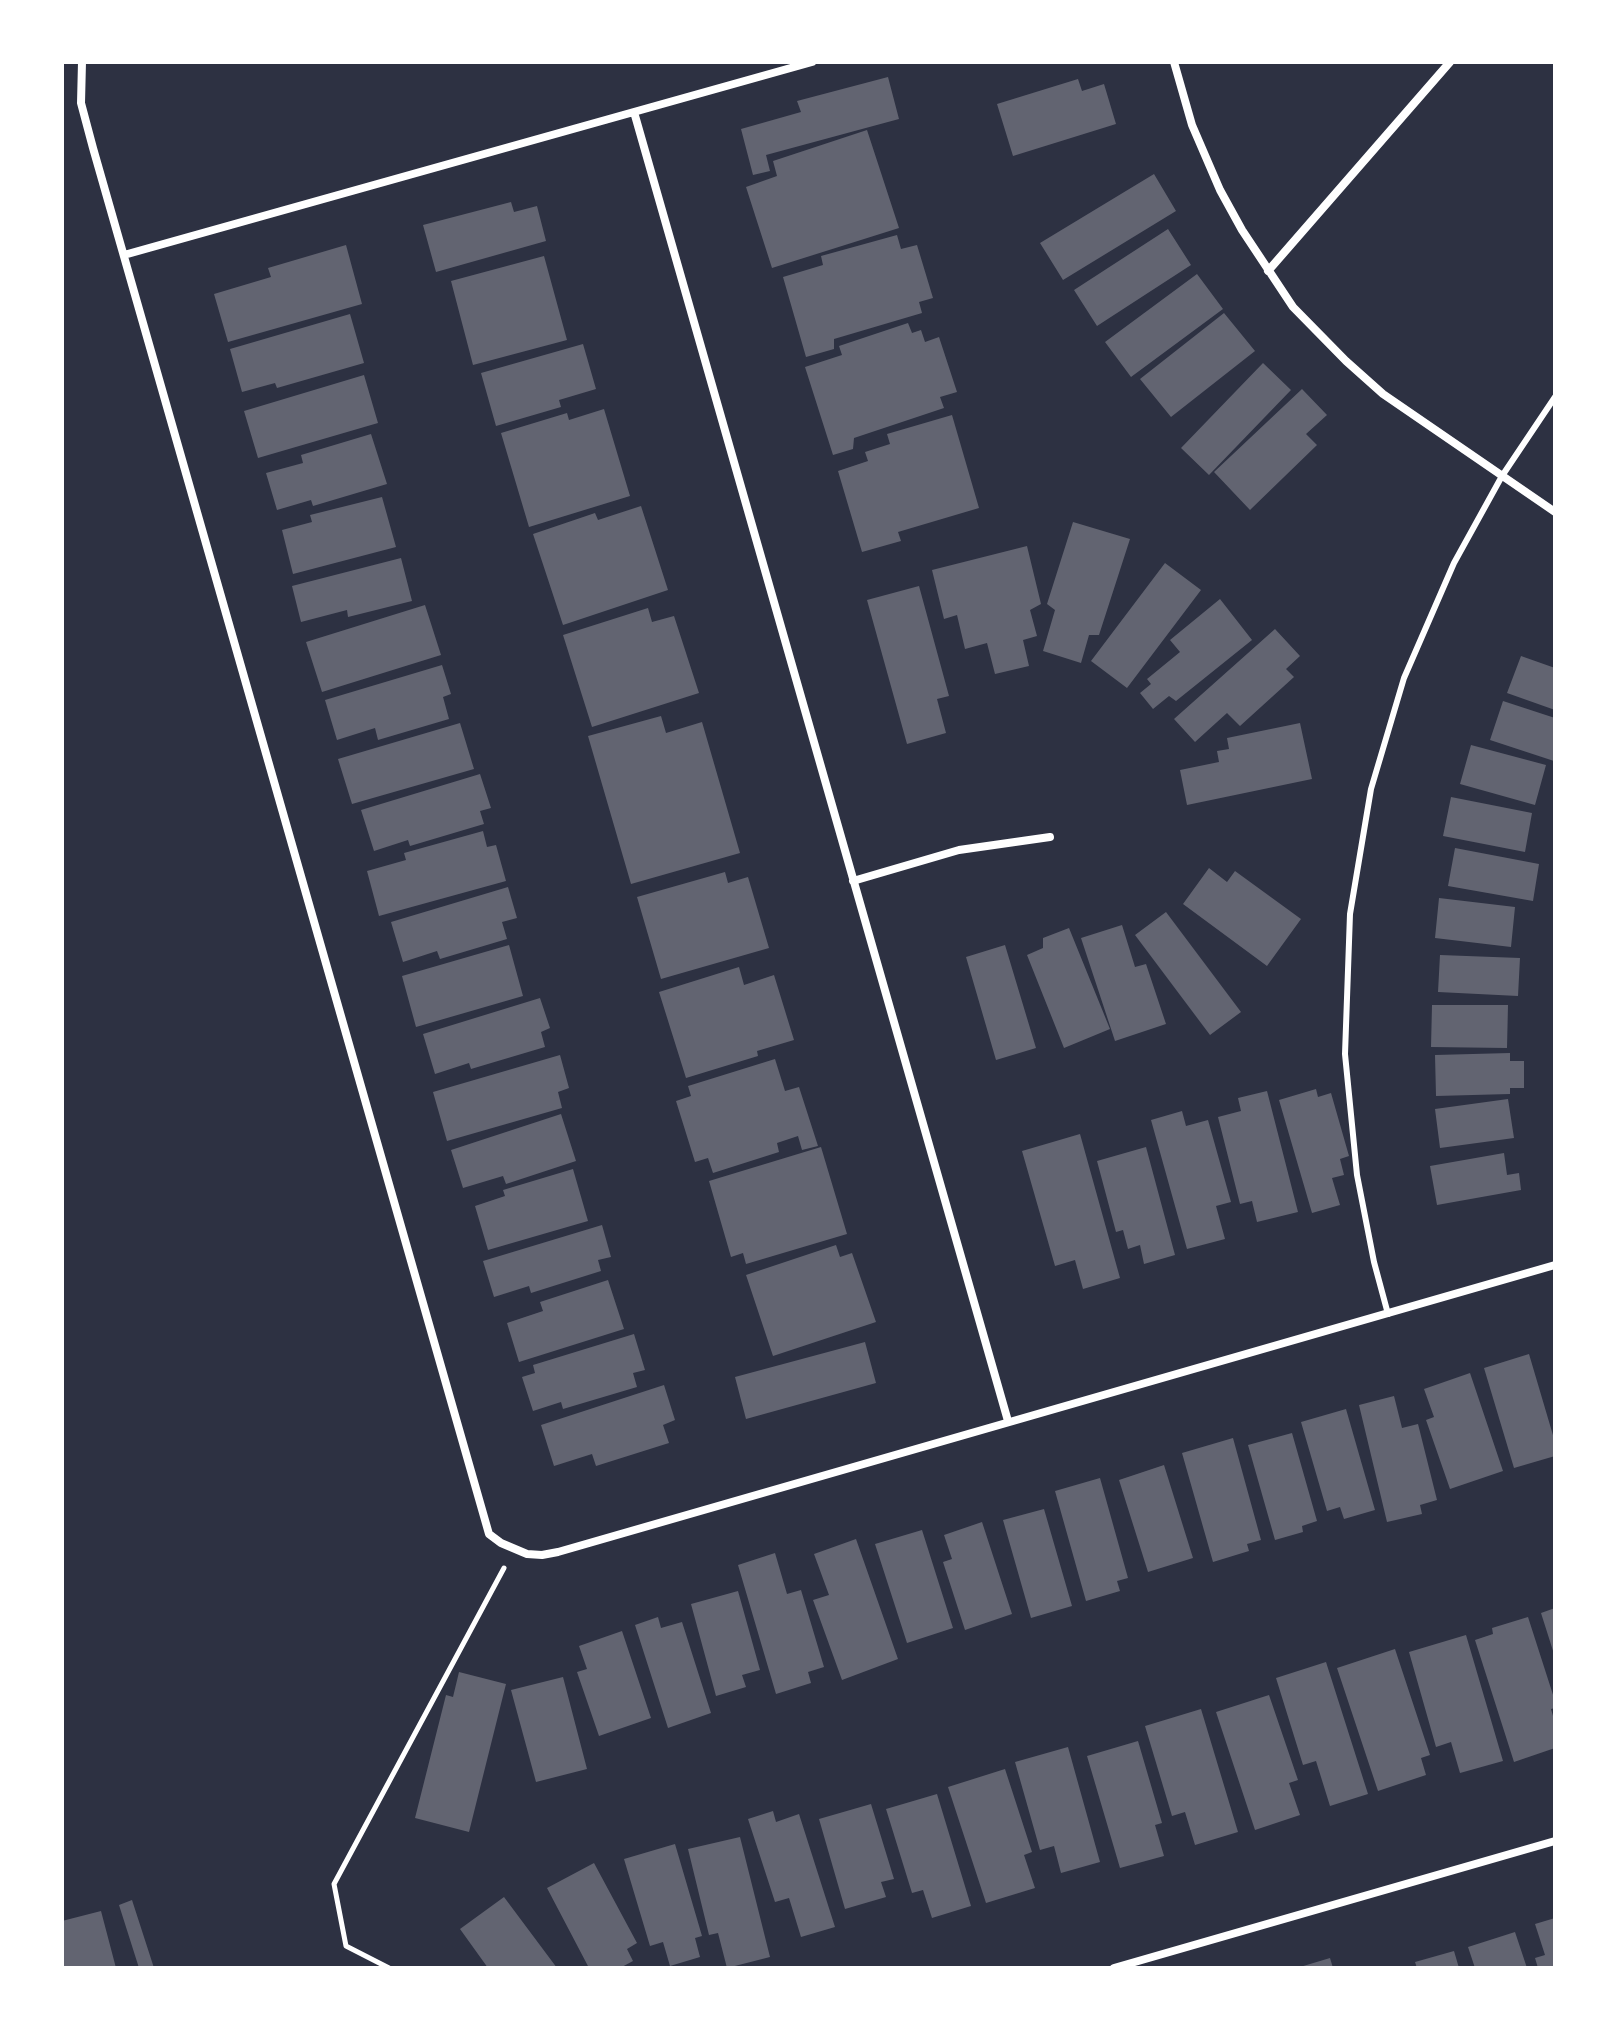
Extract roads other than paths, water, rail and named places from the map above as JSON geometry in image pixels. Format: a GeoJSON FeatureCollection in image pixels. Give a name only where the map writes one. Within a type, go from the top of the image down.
{"type":"FeatureCollection","features":[{"type":"Feature","properties":{"kind":"street"},"geometry":{"type":"LineString","coordinates":[[82,62],[81,103],[489,1534],[513,1550],[542,1555],[558,1552],[1555,1265]]}},
{"type":"Feature","properties":{"kind":"street"},"geometry":{"type":"LineString","coordinates":[[124,255],[812,62]]}},
{"type":"Feature","properties":{"kind":"street"},"geometry":{"type":"LineString","coordinates":[[1174,62],[1205,157],[1242,230],[1293,307],[1383,394],[1555,512]]}},
{"type":"Feature","properties":{"kind":"street"},"geometry":{"type":"LineString","coordinates":[[1268,271],[1437,81],[1450,62]]}},
{"type":"Feature","properties":{"kind":"street"},"geometry":{"type":"LineString","coordinates":[[634,112],[1008,1421]]}},
{"type":"Feature","properties":{"kind":"street"},"geometry":{"type":"LineString","coordinates":[[853,881],[959,850],[1050,837]]}},
{"type":"Feature","properties":{"kind":"street"},"geometry":{"type":"LineString","coordinates":[[1114,1968],[1555,1841]]}},
{"type":"Feature","properties":{"kind":"street"},"geometry":{"type":"LineString","coordinates":[[1159,1955],[1163,1968]]}},
{"type":"Feature","properties":{"kind":"lane"},"geometry":{"type":"LineString","coordinates":[[1388,1314],[1357,1175],[1346,1069],[1350,914],[1371,789],[1404,678],[1454,563],[1502,476],[1555,397]]}}]}
